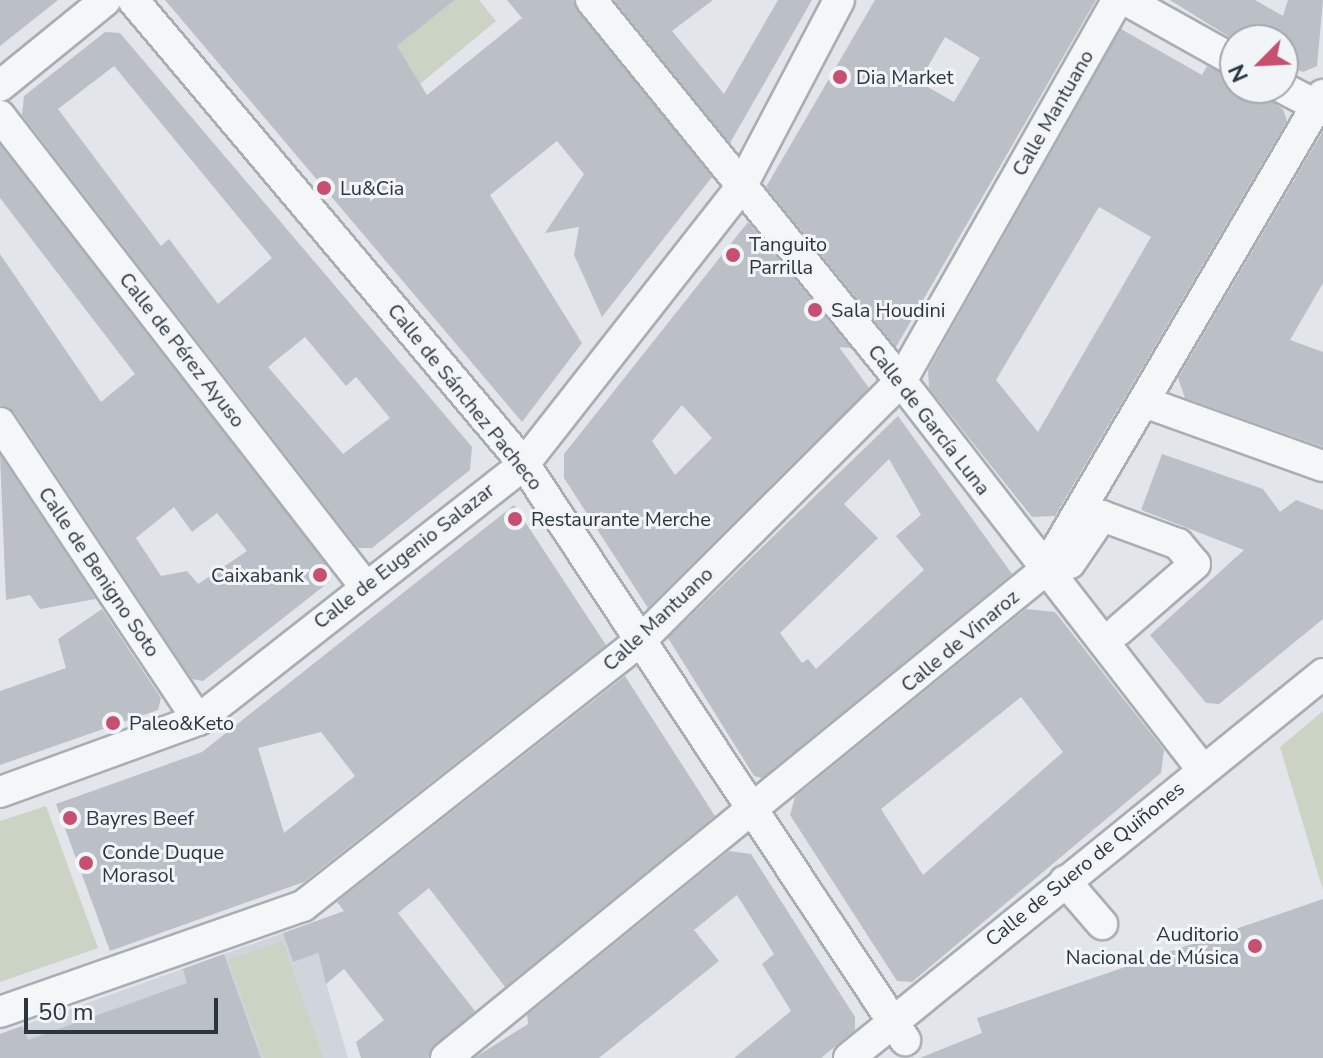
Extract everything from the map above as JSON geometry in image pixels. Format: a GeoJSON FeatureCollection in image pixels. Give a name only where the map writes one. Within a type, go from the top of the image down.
{"type":"FeatureCollection","features":[{"type":"Feature","properties":{"kind":"street"},"geometry":{"type":"LineString","coordinates":[[0,86],[106,0]]}},
{"type":"Feature","properties":{"kind":"street","name":"Calle de Sánchez Pacheco"},"geometry":{"type":"LineString","coordinates":[[133,0],[524,464],[754,813],[905,1026]]}},
{"type":"Feature","properties":{"kind":"street","name":"Calle de García Luna"},"geometry":{"type":"LineString","coordinates":[[591,0],[741,187],[1057,567],[1202,769]]}},
{"type":"Feature","properties":{"kind":"street","name":"Calle Mantuano"},"geometry":{"type":"LineString","coordinates":[[0,1012],[303,906],[640,641],[901,381],[1117,0]]}},
{"type":"Feature","properties":{"kind":"street"},"geometry":{"type":"LineString","coordinates":[[1126,0],[1219,52]]}},
{"type":"Feature","properties":{"kind":"street","name":"Calle de Eugenio Salazar"},"geometry":{"type":"LineString","coordinates":[[0,792],[198,720],[364,585],[524,464],[741,187],[836,1]]}},
{"type":"Feature","properties":{"kind":"street"},"geometry":{"type":"LineString","coordinates":[[1299,94],[1320,103]]}},
{"type":"Feature","properties":{"kind":"street","name":"Calle de Vinaroz"},"geometry":{"type":"LineString","coordinates":[[446,1058],[1057,567],[1144,402],[1320,103]]}},
{"type":"Feature","properties":{"kind":"street","name":"Calle de Pérez Ayuso"},"geometry":{"type":"LineString","coordinates":[[0,116],[364,585]]}},
{"type":"Feature","properties":{"kind":"street"},"geometry":{"type":"LineString","coordinates":[[1144,402],[1323,466]]}},
{"type":"Feature","properties":{"kind":"street","name":"Calle de Benigno Soto"},"geometry":{"type":"LineString","coordinates":[[0,423],[198,720]]}},
{"type":"Feature","properties":{"kind":"street"},"geometry":{"type":"LineString","coordinates":[[1057,567],[1102,516],[1178,544],[1195,564],[1119,630]]}},
{"type":"Feature","properties":{"kind":"street","name":"Calle de Suero de Quiñones"},"geometry":{"type":"LineString","coordinates":[[849,1058],[905,1026],[1065,881],[1323,674]]}},
{"type":"Feature","properties":{"kind":"street"},"geometry":{"type":"LineString","coordinates":[[1065,881],[1102,924]]}},
{"type":"Feature","properties":{"kind":"street"},"geometry":{"type":"LineString","coordinates":[[0,992],[68,968],[87,982]]}},
{"type":"Feature","properties":{"kind":"shaded area"},"geometry":{"type":"Polygon","coordinates":[[[309,924],[348,1058],[0,1058],[0,1034],[309,924]]]}},
{"type":"Feature","properties":{"kind":"green space"},"geometry":{"type":"Polygon","coordinates":[[[455,0],[479,0],[496,21],[420,84],[397,46],[455,0]]]}},
{"type":"Feature","properties":{"kind":"green space"},"geometry":{"type":"Polygon","coordinates":[[[1323,711],[1323,890],[1280,747],[1323,711]]]}},
{"type":"Feature","properties":{"kind":"green space"},"geometry":{"type":"Polygon","coordinates":[[[46,806],[98,948],[0,982],[0,821],[46,806]]]}},
{"type":"Feature","properties":{"kind":"green space"},"geometry":{"type":"Polygon","coordinates":[[[283,941],[323,1058],[264,1058],[228,960],[283,941]]]}},
{"type":"Feature","properties":{"kind":"building"},"geometry":{"type":"Polygon","coordinates":[[[0,0],[58,0],[0,46],[0,0]]]}},
{"type":"Feature","properties":{"kind":"building"},"geometry":{"type":"Polygon","coordinates":[[[165,0],[455,0],[397,46],[427,95],[522,18],[507,0],[573,0],[712,177],[602,317],[574,255],[579,227],[545,233],[584,174],[557,141],[490,195],[582,343],[522,422],[165,0]]]}},
{"type":"Feature","properties":{"kind":"building"},"geometry":{"type":"Polygon","coordinates":[[[614,0],[713,0],[672,31],[724,94],[778,0],[812,0],[730,143],[614,0]]]}},
{"type":"Feature","properties":{"kind":"building"},"geometry":{"type":"Polygon","coordinates":[[[875,0],[1096,0],[896,347],[766,187],[875,0]],[[945,37],[919,82],[954,102],[980,58],[945,37]]]}},
{"type":"Feature","properties":{"kind":"building"},"geometry":{"type":"Polygon","coordinates":[[[1170,0],[1255,0],[1283,16],[1288,0],[1323,0],[1317,66],[1303,72],[1299,71],[1299,24],[1219,24],[1219,31],[1170,0]]]}},
{"type":"Feature","properties":{"kind":"building"},"geometry":{"type":"Polygon","coordinates":[[[1121,29],[1202,75],[1207,66],[1219,72],[1219,104],[1276,104],[1283,109],[1287,121],[1055,516],[1032,517],[929,388],[928,370],[1121,29]],[[1099,207],[996,380],[1038,432],[1151,237],[1099,207]]]}},
{"type":"Feature","properties":{"kind":"building"},"geometry":{"type":"Polygon","coordinates":[[[105,32],[120,33],[472,447],[470,470],[372,548],[358,548],[22,115],[24,96],[105,32]],[[114,66],[58,109],[161,246],[169,239],[218,304],[272,258],[114,66]],[[305,337],[268,367],[343,454],[390,418],[356,377],[346,386],[305,337]]]}},
{"type":"Feature","properties":{"kind":"building"},"geometry":{"type":"Polygon","coordinates":[[[1323,131],[1323,283],[1290,340],[1323,352],[1323,447],[1185,398],[1178,378],[1323,131]]]}},
{"type":"Feature","properties":{"kind":"building"},"geometry":{"type":"Polygon","coordinates":[[[0,145],[331,571],[329,582],[203,681],[192,679],[15,413],[0,405],[0,254],[101,402],[135,374],[0,198],[0,145]],[[174,507],[136,538],[161,576],[187,571],[198,584],[247,551],[217,513],[192,532],[174,507]]]}},
{"type":"Feature","properties":{"kind":"building"},"geometry":{"type":"Polygon","coordinates":[[[748,222],[851,348],[839,347],[869,388],[648,608],[564,478],[564,454],[748,222]],[[682,405],[652,441],[675,475],[712,438],[682,405]]]}},
{"type":"Feature","properties":{"kind":"building"},"geometry":{"type":"Polygon","coordinates":[[[898,416],[1012,574],[762,778],[754,776],[668,638],[898,416]],[[889,459],[844,504],[878,538],[780,633],[802,663],[808,659],[816,669],[924,570],[896,536],[921,515],[889,459]]]}},
{"type":"Feature","properties":{"kind":"building"},"geometry":{"type":"Polygon","coordinates":[[[1162,454],[1263,489],[1280,512],[1296,500],[1323,510],[1323,619],[1219,704],[1206,703],[1150,635],[1244,550],[1141,510],[1162,454]]]}},
{"type":"Feature","properties":{"kind":"building"},"geometry":{"type":"Polygon","coordinates":[[[0,455],[96,599],[40,609],[30,595],[6,600],[0,455]]]}},
{"type":"Feature","properties":{"kind":"building"},"geometry":{"type":"Polygon","coordinates":[[[514,505],[606,645],[304,882],[110,951],[56,804],[202,752],[514,505]],[[321,732],[258,748],[284,833],[355,776],[321,732]]]}},
{"type":"Feature","properties":{"kind":"building"},"geometry":{"type":"Polygon","coordinates":[[[102,609],[161,698],[158,710],[0,765],[0,691],[66,668],[58,639],[102,609]]]}},
{"type":"Feature","properties":{"kind":"building"},"geometry":{"type":"Polygon","coordinates":[[[1026,609],[1055,612],[1164,750],[1161,773],[912,982],[897,981],[790,815],[795,797],[1026,609]],[[1021,697],[881,809],[923,875],[1063,752],[1021,697]]]}},
{"type":"Feature","properties":{"kind":"building"},"geometry":{"type":"Polygon","coordinates":[[[625,676],[715,816],[505,987],[429,888],[398,913],[475,1011],[428,1058],[361,1058],[356,1042],[384,1020],[344,969],[326,984],[318,953],[293,962],[283,933],[344,911],[337,902],[625,676]]]}},
{"type":"Feature","properties":{"kind":"building"},"geometry":{"type":"Polygon","coordinates":[[[729,851],[751,854],[855,1017],[855,1030],[821,1058],[734,1058],[791,1011],[762,964],[774,954],[737,895],[694,930],[719,961],[599,1058],[474,1058],[528,1024],[527,1015],[729,851]]]}},
{"type":"Feature","properties":{"kind":"building","name":"Auditorio Nacional de Música"},"geometry":{"type":"Polygon","coordinates":[[[1323,899],[1323,1058],[920,1058],[982,1033],[977,1018],[1323,899]]]}},
{"type":"Feature","properties":{"kind":"building"},"geometry":{"type":"Polygon","coordinates":[[[224,954],[261,1058],[0,1058],[0,1034],[22,1026],[28,1040],[187,983],[183,969],[224,954]]]}},
{"type":"Feature","properties":{"kind":"place","name":"Dia Market"},"geometry":{"type":"Point","coordinates":[840,77]}},
{"type":"Feature","properties":{"kind":"place","name":"Lu&Cia"},"geometry":{"type":"Point","coordinates":[324,188]}},
{"type":"Feature","properties":{"kind":"place","name":"Tanguito Parrilla"},"geometry":{"type":"Point","coordinates":[733,255]}},
{"type":"Feature","properties":{"kind":"place","name":"Sala Houdini"},"geometry":{"type":"Point","coordinates":[815,310]}},
{"type":"Feature","properties":{"kind":"place","name":"Restaurante Merche"},"geometry":{"type":"Point","coordinates":[515,519]}},
{"type":"Feature","properties":{"kind":"place","name":"Caixabank"},"geometry":{"type":"Point","coordinates":[320,575]}},
{"type":"Feature","properties":{"kind":"place","name":"Paleo&Keto"},"geometry":{"type":"Point","coordinates":[113,723]}},
{"type":"Feature","properties":{"kind":"place","name":"Bayres Beef"},"geometry":{"type":"Point","coordinates":[70,818]}},
{"type":"Feature","properties":{"kind":"place","name":"Conde Duque Morasol"},"geometry":{"type":"Point","coordinates":[86,863]}},
{"type":"Feature","properties":{"kind":"place","name":"Auditorio Nacional de Música"},"geometry":{"type":"Point","coordinates":[1255,946]}}]}
